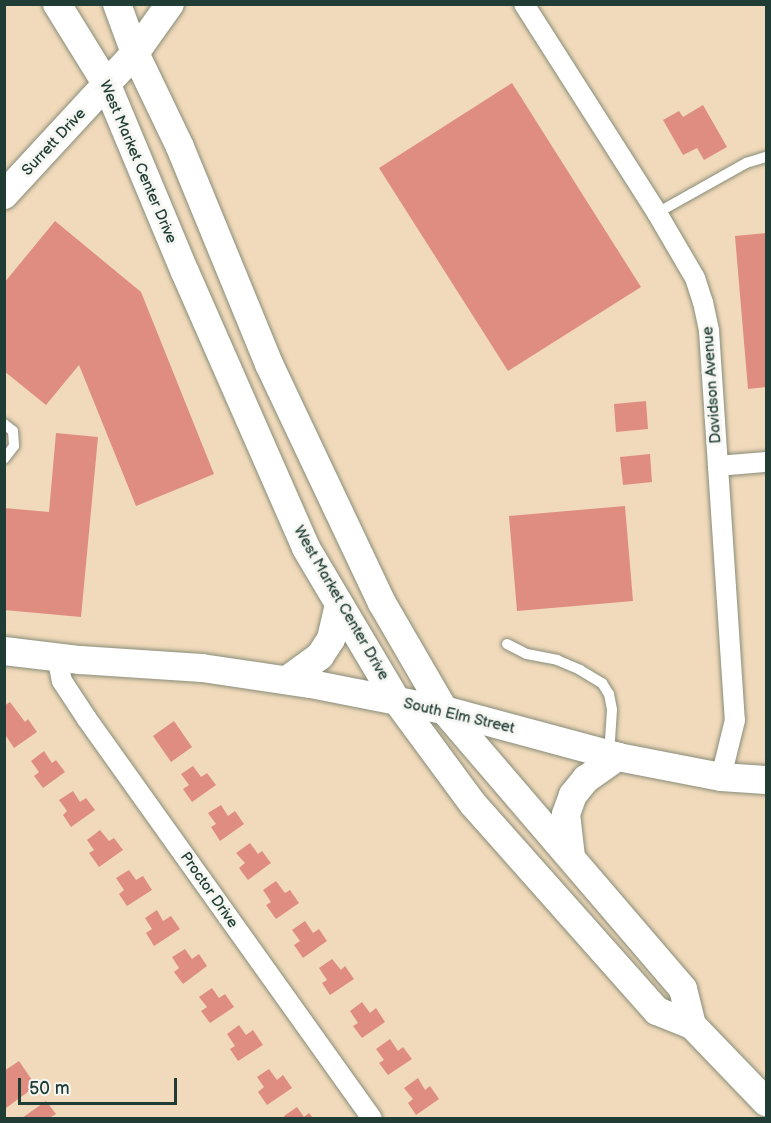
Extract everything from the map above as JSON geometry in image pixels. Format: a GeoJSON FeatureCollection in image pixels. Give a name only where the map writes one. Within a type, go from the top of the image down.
{"type":"FeatureCollection","features":[{"type":"Feature","properties":{"kind":"main road","name":"West Market Center Drive"},"geometry":{"type":"LineString","coordinates":[[57,4],[107,85],[185,272],[306,549],[397,701],[473,804],[657,1011],[692,1024],[766,1102]]}},
{"type":"Feature","properties":{"kind":"main road","name":"West Market Center Drive"},"geometry":{"type":"LineString","coordinates":[[117,4],[135,53],[180,147],[269,364],[382,603],[444,711],[683,989],[692,1024]]}},
{"type":"Feature","properties":{"kind":"main road","name":"Surrett Drive"},"geometry":{"type":"LineString","coordinates":[[4,195],[135,53],[170,4]]}},
{"type":"Feature","properties":{"kind":"main road"},"geometry":{"type":"LineString","coordinates":[[287,680],[320,656],[331,639],[339,604]]}},
{"type":"Feature","properties":{"kind":"main road","name":"South Elm Street"},"geometry":{"type":"LineString","coordinates":[[4,651],[202,668],[287,680],[444,711],[613,756],[721,777],[766,780]]}},
{"type":"Feature","properties":{"kind":"main road"},"geometry":{"type":"LineString","coordinates":[[571,857],[566,814],[573,795],[586,779],[613,756]]}},
{"type":"Feature","properties":{"kind":"street","name":"Davidson Avenue"},"geometry":{"type":"LineString","coordinates":[[524,4],[657,213],[695,278],[703,302],[710,331],[735,720],[721,777]]}},
{"type":"Feature","properties":{"kind":"street"},"geometry":{"type":"LineString","coordinates":[[718,466],[766,462]]}},
{"type":"Feature","properties":{"kind":"street","name":"Proctor Drive"},"geometry":{"type":"LineString","coordinates":[[57,656],[62,681],[87,718],[372,1119]]}},
{"type":"Feature","properties":{"kind":"lane"},"geometry":{"type":"LineString","coordinates":[[657,213],[746,163],[766,157]]}},
{"type":"Feature","properties":{"kind":"lane"},"geometry":{"type":"LineString","coordinates":[[4,424],[13,431],[14,446],[4,459]]}},
{"type":"Feature","properties":{"kind":"lane"},"geometry":{"type":"LineString","coordinates":[[507,644],[527,654],[557,660],[602,683],[609,694],[612,710],[613,756]]}},
{"type":"Feature","properties":{"kind":"building"},"geometry":{"type":"Polygon","coordinates":[[[512,83],[641,287],[508,371],[379,168],[512,83]]]}},
{"type":"Feature","properties":{"kind":"building"},"geometry":{"type":"Polygon","coordinates":[[[703,105],[727,147],[704,160],[697,148],[683,155],[663,120],[679,111],[683,117],[703,105]]]}},
{"type":"Feature","properties":{"kind":"building"},"geometry":{"type":"Polygon","coordinates":[[[55,221],[141,292],[214,474],[136,506],[79,365],[46,405],[4,371],[4,283],[55,221]]]}},
{"type":"Feature","properties":{"kind":"building"},"geometry":{"type":"Polygon","coordinates":[[[766,233],[766,387],[748,389],[735,236],[766,233]]]}},
{"type":"Feature","properties":{"kind":"building"},"geometry":{"type":"Polygon","coordinates":[[[646,401],[648,429],[616,432],[614,404],[646,401]]]}},
{"type":"Feature","properties":{"kind":"building"},"geometry":{"type":"Polygon","coordinates":[[[56,433],[98,437],[81,617],[4,610],[4,508],[49,512],[56,433]]]}},
{"type":"Feature","properties":{"kind":"building"},"geometry":{"type":"Polygon","coordinates":[[[650,454],[652,482],[623,485],[620,457],[650,454]]]}},
{"type":"Feature","properties":{"kind":"building"},"geometry":{"type":"Polygon","coordinates":[[[625,506],[633,601],[517,611],[509,516],[625,506]]]}},
{"type":"Feature","properties":{"kind":"building"},"geometry":{"type":"Polygon","coordinates":[[[10,702],[25,722],[28,719],[37,732],[14,748],[4,733],[4,706],[10,702]]]}},
{"type":"Feature","properties":{"kind":"building"},"geometry":{"type":"Polygon","coordinates":[[[174,721],[192,747],[171,762],[153,736],[174,721]]]}},
{"type":"Feature","properties":{"kind":"building"},"geometry":{"type":"Polygon","coordinates":[[[44,751],[52,763],[56,760],[65,772],[43,788],[34,776],[39,772],[31,761],[44,751]]]}},
{"type":"Feature","properties":{"kind":"building"},"geometry":{"type":"Polygon","coordinates":[[[193,766],[201,777],[207,773],[216,785],[192,802],[183,789],[189,785],[181,774],[193,766]]]}},
{"type":"Feature","properties":{"kind":"building"},"geometry":{"type":"Polygon","coordinates":[[[73,791],[80,802],[86,798],[95,810],[71,827],[63,815],[67,811],[59,800],[73,791]]]}},
{"type":"Feature","properties":{"kind":"building"},"geometry":{"type":"Polygon","coordinates":[[[221,805],[228,816],[235,811],[244,824],[220,841],[211,827],[216,824],[208,813],[221,805]]]}},
{"type":"Feature","properties":{"kind":"building"},"geometry":{"type":"Polygon","coordinates":[[[100,830],[109,841],[114,838],[123,850],[99,867],[89,853],[94,850],[87,840],[100,830]]]}},
{"type":"Feature","properties":{"kind":"building"},"geometry":{"type":"Polygon","coordinates":[[[250,843],[258,854],[262,851],[271,863],[248,880],[239,868],[245,863],[236,853],[250,843]]]}},
{"type":"Feature","properties":{"kind":"building"},"geometry":{"type":"Polygon","coordinates":[[[129,870],[136,880],[143,876],[152,890],[127,906],[119,894],[124,890],[116,878],[129,870]]]}},
{"type":"Feature","properties":{"kind":"building"},"geometry":{"type":"Polygon","coordinates":[[[276,881],[285,893],[290,890],[299,903],[276,919],[266,905],[271,902],[263,890],[276,881]]]}},
{"type":"Feature","properties":{"kind":"building"},"geometry":{"type":"Polygon","coordinates":[[[157,910],[163,921],[171,916],[180,929],[154,946],[146,933],[152,929],[145,918],[157,910]]]}},
{"type":"Feature","properties":{"kind":"building"},"geometry":{"type":"Polygon","coordinates":[[[305,921],[313,933],[319,929],[327,941],[303,958],[294,945],[300,941],[292,930],[305,921]]]}},
{"type":"Feature","properties":{"kind":"building"},"geometry":{"type":"Polygon","coordinates":[[[185,949],[192,959],[199,954],[207,966],[183,984],[174,972],[179,968],[172,957],[185,949]]]}},
{"type":"Feature","properties":{"kind":"building"},"geometry":{"type":"Polygon","coordinates":[[[332,959],[341,970],[345,966],[354,979],[330,995],[322,983],[327,980],[319,968],[332,959]]]}},
{"type":"Feature","properties":{"kind":"building"},"geometry":{"type":"Polygon","coordinates":[[[212,988],[219,998],[225,994],[234,1007],[210,1023],[201,1011],[207,1007],[199,997],[212,988]]]}},
{"type":"Feature","properties":{"kind":"building"},"geometry":{"type":"Polygon","coordinates":[[[362,1002],[370,1013],[376,1008],[385,1022],[362,1038],[353,1026],[358,1023],[350,1011],[362,1002]]]}},
{"type":"Feature","properties":{"kind":"building"},"geometry":{"type":"Polygon","coordinates":[[[239,1025],[246,1035],[253,1030],[263,1045],[238,1061],[230,1049],[235,1046],[227,1034],[239,1025]]]}},
{"type":"Feature","properties":{"kind":"building"},"geometry":{"type":"Polygon","coordinates":[[[390,1039],[398,1051],[403,1047],[412,1059],[388,1075],[379,1063],[384,1060],[376,1049],[390,1039]]]}},
{"type":"Feature","properties":{"kind":"building"},"geometry":{"type":"Polygon","coordinates":[[[19,1061],[36,1086],[6,1108],[4,1071],[19,1061]]]}},
{"type":"Feature","properties":{"kind":"building"},"geometry":{"type":"Polygon","coordinates":[[[269,1069],[277,1080],[283,1075],[292,1088],[267,1105],[258,1092],[264,1087],[257,1077],[269,1069]]]}},
{"type":"Feature","properties":{"kind":"building"},"geometry":{"type":"Polygon","coordinates":[[[418,1078],[425,1090],[430,1086],[439,1099],[416,1115],[408,1103],[413,1099],[404,1088],[418,1078]]]}},
{"type":"Feature","properties":{"kind":"building"},"geometry":{"type":"Polygon","coordinates":[[[46,1101],[56,1114],[49,1118],[22,1118],[46,1101]]]}},
{"type":"Feature","properties":{"kind":"building"},"geometry":{"type":"Polygon","coordinates":[[[297,1107],[304,1117],[309,1113],[313,1118],[285,1118],[284,1116],[297,1107]]]}}]}
